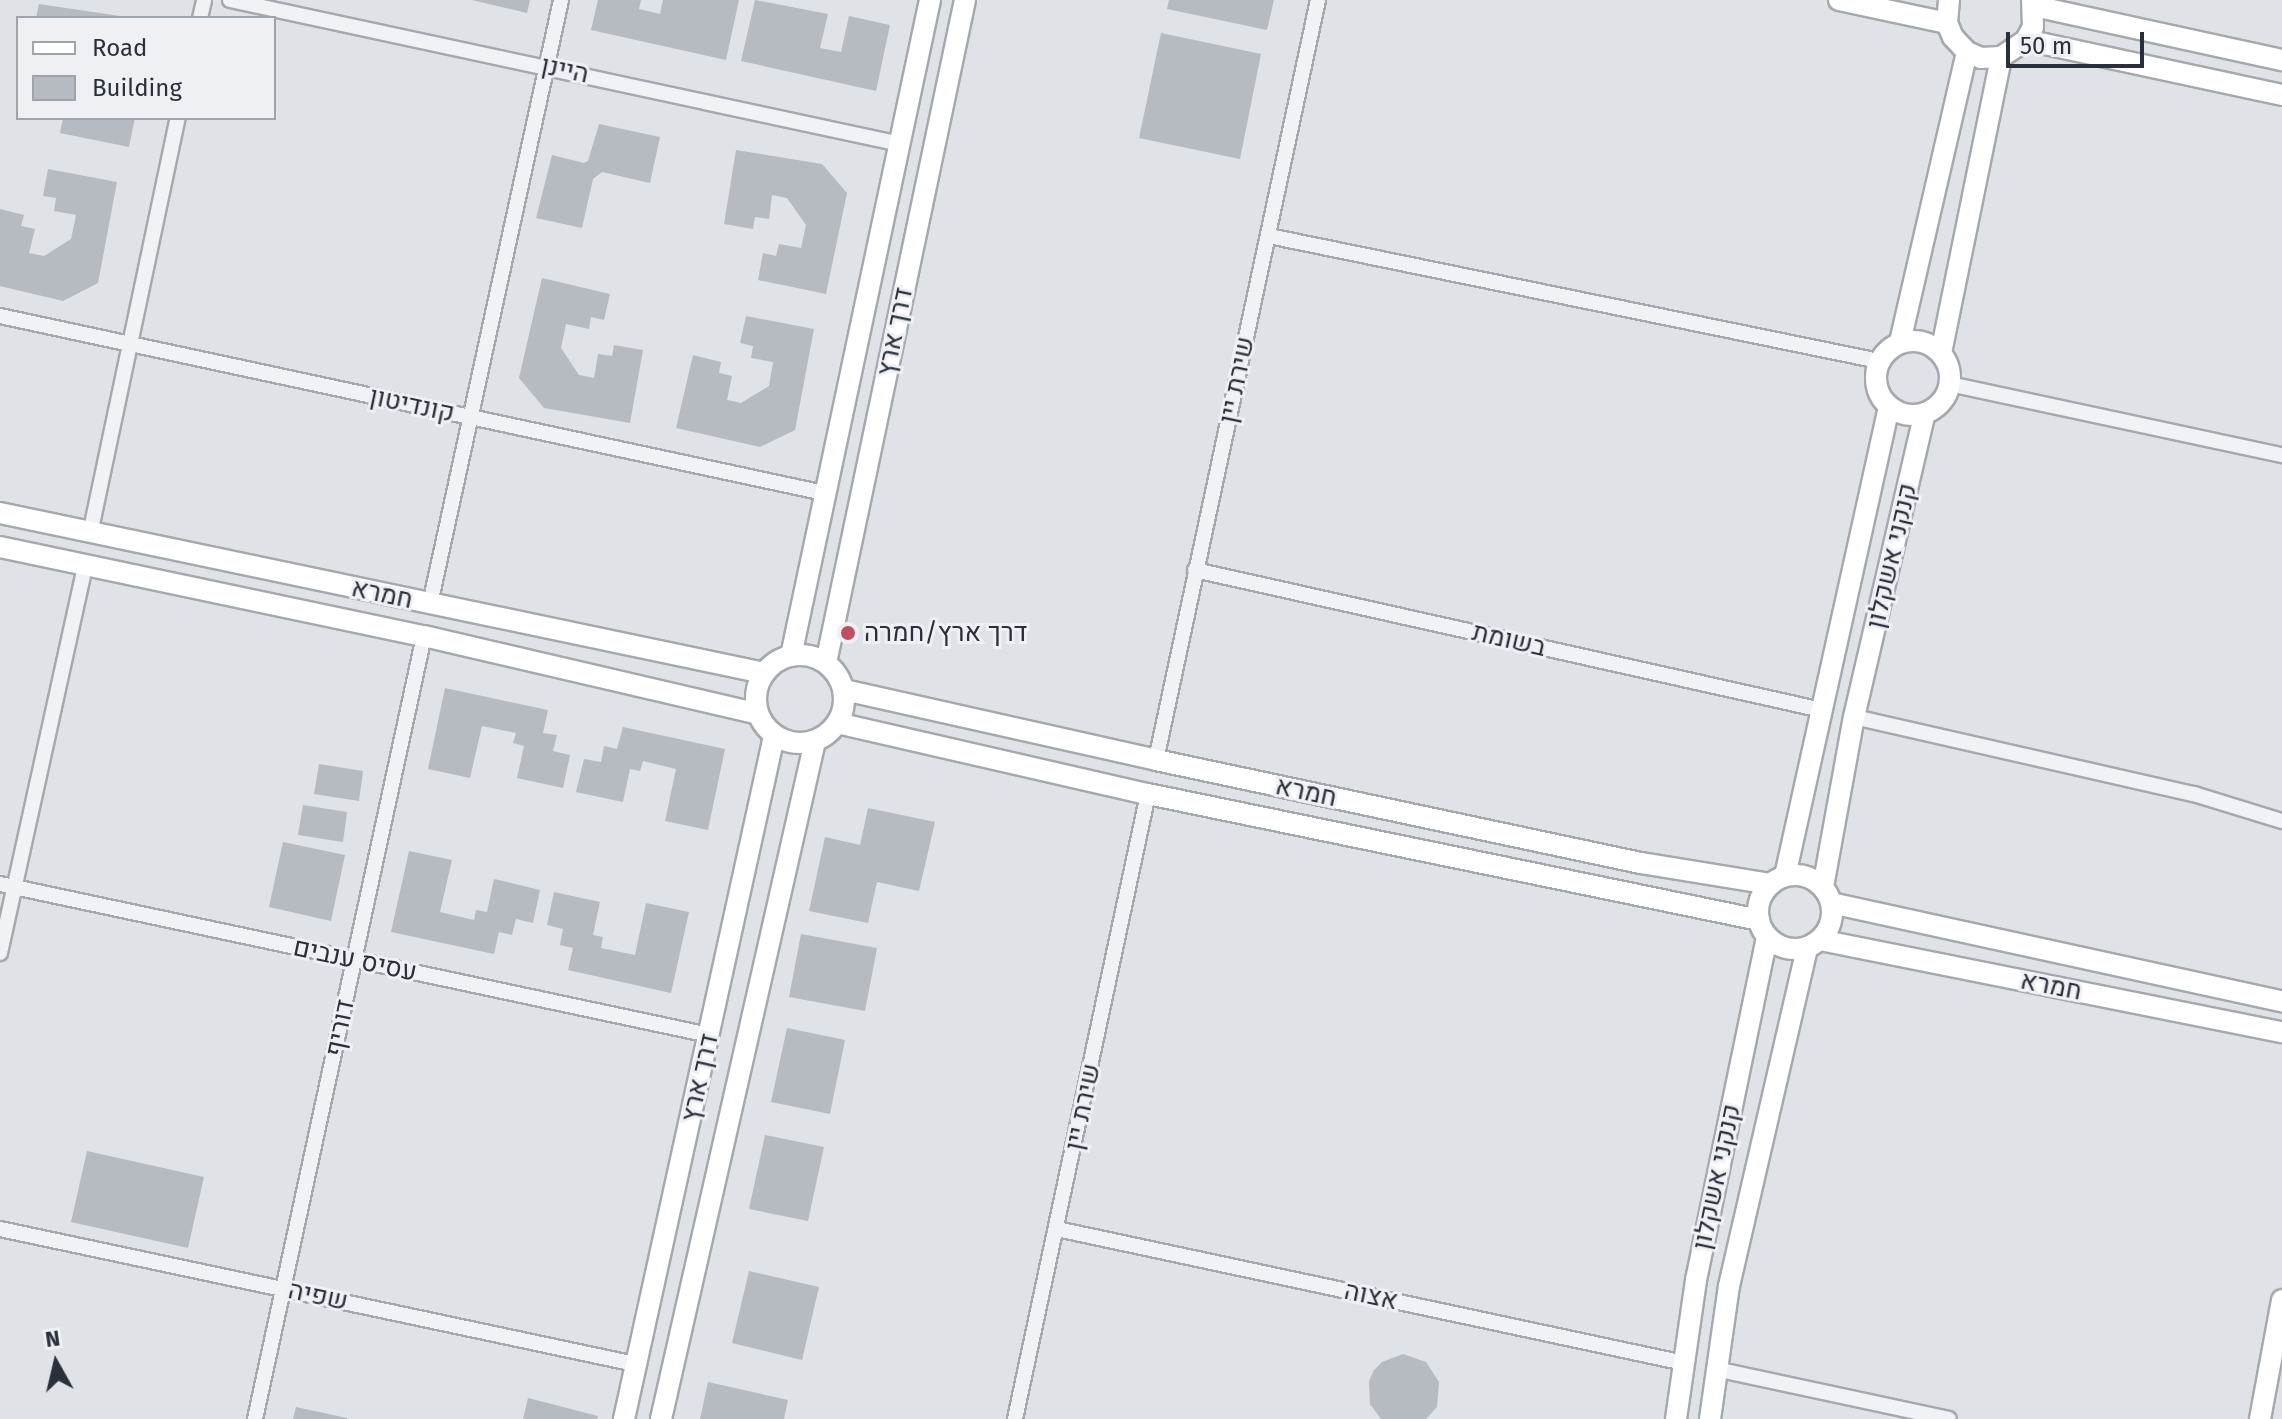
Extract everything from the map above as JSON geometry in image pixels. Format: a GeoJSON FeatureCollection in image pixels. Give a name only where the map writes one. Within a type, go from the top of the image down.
{"type":"FeatureCollection","features":[{"type":"Feature","properties":{"kind":"street","name":"היינן"},"geometry":{"type":"LineString","coordinates":[[230,0],[900,144]]}},
{"type":"Feature","properties":{"kind":"street"},"geometry":{"type":"LineString","coordinates":[[430,604],[561,0]]}},
{"type":"Feature","properties":{"kind":"street","name":"דרך ארץ"},"geometry":{"type":"LineString","coordinates":[[791,656],[930,0]]}},
{"type":"Feature","properties":{"kind":"street","name":"דרך ארץ"},"geometry":{"type":"LineString","coordinates":[[826,663],[965,0]]}},
{"type":"Feature","properties":{"kind":"street","name":"שירת יין"},"geometry":{"type":"LineString","coordinates":[[1156,760],[1318,0]]}},
{"type":"Feature","properties":{"kind":"street"},"geometry":{"type":"LineString","coordinates":[[1839,0],[1947,23]]}},
{"type":"Feature","properties":{"kind":"street"},"geometry":{"type":"LineString","coordinates":[[1949,0],[1947,23],[1953,37],[1967,52],[1981,58],[2001,57],[2026,40],[2033,27],[2033,3],[2282,60]]}},
{"type":"Feature","properties":{"kind":"street"},"geometry":{"type":"LineString","coordinates":[[2026,40],[2282,95]]}},
{"type":"Feature","properties":{"kind":"street"},"geometry":{"type":"LineString","coordinates":[[1900,342],[1922,341],[1941,353],[1947,362],[1950,384],[1941,402],[1925,413],[1906,415],[1889,407],[1876,386],[1879,361],[1900,342],[1967,52]]}},
{"type":"Feature","properties":{"kind":"street"},"geometry":{"type":"LineString","coordinates":[[1941,353],[2001,57]]}},
{"type":"Feature","properties":{"kind":"street"},"geometry":{"type":"LineString","coordinates":[[90,534],[178,120]]}},
{"type":"Feature","properties":{"kind":"street"},"geometry":{"type":"LineString","coordinates":[[1269,236],[1879,361]]}},
{"type":"Feature","properties":{"kind":"street","name":"קונדיטון"},"geometry":{"type":"LineString","coordinates":[[0,316],[824,493]]}},
{"type":"Feature","properties":{"kind":"street"},"geometry":{"type":"LineString","coordinates":[[1950,384],[2282,455]]}},
{"type":"Feature","properties":{"kind":"street","name":"קנקני אשקלון"},"geometry":{"type":"LineString","coordinates":[[1778,880],[1822,710],[1889,407]]}},
{"type":"Feature","properties":{"kind":"street","name":"קנקני אשקלון"},"geometry":{"type":"LineString","coordinates":[[1827,895],[1854,717],[1925,413]]}},
{"type":"Feature","properties":{"kind":"street","name":"חמרא"},"geometry":{"type":"LineString","coordinates":[[0,513],[764,673]]}},
{"type":"Feature","properties":{"kind":"street","name":"חמרא"},"geometry":{"type":"LineString","coordinates":[[0,547],[424,636],[758,714]]}},
{"type":"Feature","properties":{"kind":"street"},"geometry":{"type":"LineString","coordinates":[[0,953],[7,886],[85,565]]}},
{"type":"Feature","properties":{"kind":"street","name":"בשומת"},"geometry":{"type":"LineString","coordinates":[[1195,570],[1822,710]]}},
{"type":"Feature","properties":{"kind":"street","name":"דוריף"},"geometry":{"type":"LineString","coordinates":[[255,1419],[424,636]]}},
{"type":"Feature","properties":{"kind":"street"},"geometry":{"type":"LineString","coordinates":[[803,655],[826,663],[844,690],[843,713],[837,723],[815,741],[801,744],[774,736],[758,714],[757,686],[764,673],[791,656],[803,655]]}},
{"type":"Feature","properties":{"kind":"street","name":"חמרא"},"geometry":{"type":"LineString","coordinates":[[844,690],[1641,863],[1778,880]]}},
{"type":"Feature","properties":{"kind":"street"},"geometry":{"type":"LineString","coordinates":[[1854,717],[2194,794],[2282,821]]}},
{"type":"Feature","properties":{"kind":"street","name":"חמרא"},"geometry":{"type":"LineString","coordinates":[[837,723],[1763,928]]}},
{"type":"Feature","properties":{"kind":"street","name":"דרך ארץ"},"geometry":{"type":"LineString","coordinates":[[624,1419],[774,736]]}},
{"type":"Feature","properties":{"kind":"street","name":"דרך ארץ"},"geometry":{"type":"LineString","coordinates":[[661,1419],[815,741]]}},
{"type":"Feature","properties":{"kind":"street","name":"שירת יין"},"geometry":{"type":"LineString","coordinates":[[1015,1419],[1148,794]]}},
{"type":"Feature","properties":{"kind":"street"},"geometry":{"type":"LineString","coordinates":[[1805,876],[1827,895],[1830,923],[1814,943],[1786,948],[1763,928],[1760,901],[1778,880],[1805,876]]}},
{"type":"Feature","properties":{"kind":"street","name":"עסיס ענבים"},"geometry":{"type":"LineString","coordinates":[[7,886],[709,1035]]}},
{"type":"Feature","properties":{"kind":"street","name":"חמרא"},"geometry":{"type":"LineString","coordinates":[[1827,895],[2282,1001]]}},
{"type":"Feature","properties":{"kind":"street","name":"קנקני אשקלון"},"geometry":{"type":"LineString","coordinates":[[1676,1419],[1696,1280],[1763,928]]}},
{"type":"Feature","properties":{"kind":"street","name":"חמרא"},"geometry":{"type":"LineString","coordinates":[[1814,943],[2282,1032]]}},
{"type":"Feature","properties":{"kind":"street","name":"קנקני אשקלון"},"geometry":{"type":"LineString","coordinates":[[1710,1419],[1729,1286],[1814,943]]}},
{"type":"Feature","properties":{"kind":"street","name":"שפיה"},"geometry":{"type":"LineString","coordinates":[[0,1229],[635,1364]]}},
{"type":"Feature","properties":{"kind":"street","name":"אצוה"},"geometry":{"type":"LineString","coordinates":[[1057,1229],[1684,1363]]}},
{"type":"Feature","properties":{"kind":"street"},"geometry":{"type":"LineString","coordinates":[[2260,1419],[2282,1300]]}},
{"type":"Feature","properties":{"kind":"street"},"geometry":{"type":"LineString","coordinates":[[1716,1369],[1949,1419]]}},
{"type":"Feature","properties":{"kind":"building"},"geometry":{"type":"Polygon","coordinates":[[[472,0],[530,0],[527,13],[472,0]]]}},
{"type":"Feature","properties":{"kind":"building"},"geometry":{"type":"Polygon","coordinates":[[[598,0],[641,0],[639,9],[660,14],[663,0],[739,0],[726,60],[591,30],[598,0]]]}},
{"type":"Feature","properties":{"kind":"building"},"geometry":{"type":"Polygon","coordinates":[[[755,0],[828,14],[820,48],[841,52],[849,16],[890,25],[876,91],[741,61],[755,0]]]}},
{"type":"Feature","properties":{"kind":"building"},"geometry":{"type":"Polygon","coordinates":[[[1169,0],[1274,0],[1267,30],[1167,9],[1169,0]]]}},
{"type":"Feature","properties":{"kind":"building"},"geometry":{"type":"Polygon","coordinates":[[[39,4],[120,16],[36,16],[39,4]]]}},
{"type":"Feature","properties":{"kind":"building"},"geometry":{"type":"Polygon","coordinates":[[[1161,33],[1261,54],[1240,159],[1139,138],[1161,33]]]}},
{"type":"Feature","properties":{"kind":"building"},"geometry":{"type":"Polygon","coordinates":[[[63,120],[135,120],[129,147],[60,133],[63,120]]]}},
{"type":"Feature","properties":{"kind":"building"},"geometry":{"type":"Polygon","coordinates":[[[599,124],[660,137],[650,183],[602,172],[593,179],[582,228],[536,218],[552,155],[584,163],[588,161],[599,124]]]}},
{"type":"Feature","properties":{"kind":"building"},"geometry":{"type":"Polygon","coordinates":[[[736,150],[822,164],[847,193],[826,294],[758,280],[763,253],[776,256],[779,244],[801,248],[806,225],[787,198],[772,195],[769,219],[755,217],[753,229],[724,224],[736,150]]]}},
{"type":"Feature","properties":{"kind":"building"},"geometry":{"type":"Polygon","coordinates":[[[48,169],[117,182],[98,283],[63,301],[0,286],[0,209],[24,215],[21,226],[35,229],[29,253],[44,256],[71,239],[76,215],[54,211],[56,198],[43,196],[48,169]]]}},
{"type":"Feature","properties":{"kind":"building"},"geometry":{"type":"Polygon","coordinates":[[[542,278],[610,294],[604,320],[591,317],[589,329],[566,324],[561,348],[579,375],[594,378],[598,354],[612,356],[614,345],[643,350],[630,423],[544,408],[519,378],[542,278]]]}},
{"type":"Feature","properties":{"kind":"building"},"geometry":{"type":"Polygon","coordinates":[[[746,316],[814,329],[795,430],[760,447],[676,428],[693,355],[721,362],[719,373],[732,376],[727,400],[741,403],[769,386],[773,362],[751,358],[753,346],[740,343],[746,316]]]}},
{"type":"Feature","properties":{"kind":"building"},"geometry":{"type":"Polygon","coordinates":[[[445,688],[548,710],[543,733],[557,735],[553,751],[570,755],[563,788],[517,778],[524,746],[513,743],[516,733],[482,726],[470,778],[428,769],[445,688]]]}},
{"type":"Feature","properties":{"kind":"building"},"geometry":{"type":"Polygon","coordinates":[[[623,727],[725,749],[708,830],[665,821],[676,769],[643,761],[640,771],[630,769],[623,802],[576,792],[584,759],[601,762],[604,746],[617,749],[623,727]]]}},
{"type":"Feature","properties":{"kind":"building"},"geometry":{"type":"Polygon","coordinates":[[[319,764],[363,771],[359,801],[314,794],[319,764]]]}},
{"type":"Feature","properties":{"kind":"building"},"geometry":{"type":"Polygon","coordinates":[[[303,805],[347,812],[343,842],[298,835],[303,805]]]}},
{"type":"Feature","properties":{"kind":"building"},"geometry":{"type":"Polygon","coordinates":[[[868,808],[935,822],[919,891],[877,882],[868,923],[809,911],[825,837],[860,845],[868,808]]]}},
{"type":"Feature","properties":{"kind":"building"},"geometry":{"type":"Polygon","coordinates":[[[283,842],[345,855],[331,921],[269,907],[283,842]]]}},
{"type":"Feature","properties":{"kind":"building"},"geometry":{"type":"Polygon","coordinates":[[[409,851],[452,860],[440,912],[474,920],[476,910],[487,912],[494,879],[540,890],[533,923],[516,919],[512,935],[499,932],[494,954],[391,932],[409,851]]]}},
{"type":"Feature","properties":{"kind":"building"},"geometry":{"type":"Polygon","coordinates":[[[554,892],[600,902],[593,935],[603,937],[601,948],[635,955],[646,903],[689,912],[671,993],[568,970],[573,948],[560,945],[563,929],[547,925],[554,892]]]}},
{"type":"Feature","properties":{"kind":"building"},"geometry":{"type":"Polygon","coordinates":[[[801,934],[877,948],[865,1011],[789,997],[801,934]]]}},
{"type":"Feature","properties":{"kind":"building"},"geometry":{"type":"Polygon","coordinates":[[[787,1028],[845,1040],[830,1114],[771,1102],[787,1028]]]}},
{"type":"Feature","properties":{"kind":"building"},"geometry":{"type":"Polygon","coordinates":[[[765,1135],[824,1147],[808,1221],[749,1209],[765,1135]]]}},
{"type":"Feature","properties":{"kind":"building"},"geometry":{"type":"Polygon","coordinates":[[[87,1151],[204,1177],[188,1248],[71,1222],[87,1151]]]}},
{"type":"Feature","properties":{"kind":"building"},"geometry":{"type":"Polygon","coordinates":[[[749,1271],[819,1287],[802,1360],[732,1343],[749,1271]]]}},
{"type":"Feature","properties":{"kind":"building"},"geometry":{"type":"Polygon","coordinates":[[[1403,1354],[1426,1362],[1439,1382],[1437,1407],[1426,1419],[1381,1419],[1370,1404],[1369,1381],[1374,1370],[1382,1362],[1403,1354]]]}},
{"type":"Feature","properties":{"kind":"building"},"geometry":{"type":"Polygon","coordinates":[[[708,1382],[788,1400],[784,1419],[700,1419],[708,1382]]]}},
{"type":"Feature","properties":{"kind":"building"},"geometry":{"type":"Polygon","coordinates":[[[528,1398],[598,1416],[597,1419],[523,1419],[528,1398]]]}},
{"type":"Feature","properties":{"kind":"building"},"geometry":{"type":"Polygon","coordinates":[[[296,1407],[347,1418],[347,1419],[293,1419],[296,1407]]]}},
{"type":"Feature","properties":{"kind":"place","name":"דרך ארץ/חמרה"},"geometry":{"type":"Point","coordinates":[848,633]}}]}
